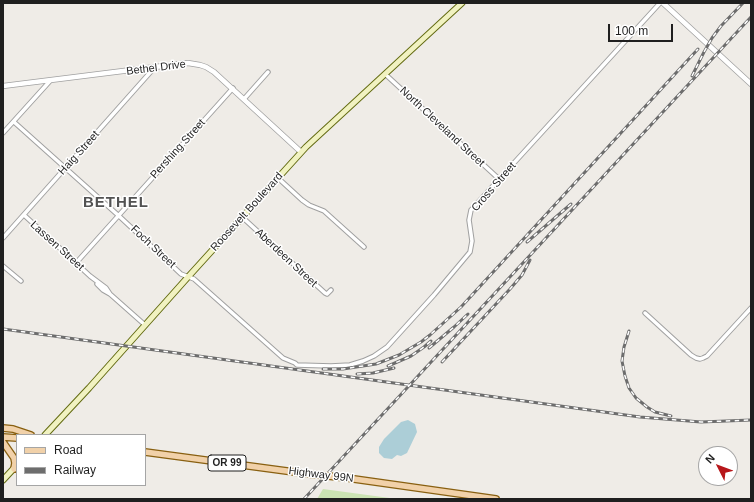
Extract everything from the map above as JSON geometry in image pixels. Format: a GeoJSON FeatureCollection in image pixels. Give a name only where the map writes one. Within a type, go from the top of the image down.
{"type":"FeatureCollection","features":[{"type":"Feature","properties":{"kind":"main road","name":"Roosevelt Boulevard"},"geometry":{"type":"LineString","coordinates":[[46,434],[301,152],[462,3]]}},
{"type":"Feature","properties":{"kind":"main road"},"geometry":{"type":"LineString","coordinates":[[3,428],[27,434]]}},
{"type":"Feature","properties":{"kind":"main road"},"geometry":{"type":"LineString","coordinates":[[3,437],[16,438]]}},
{"type":"Feature","properties":{"kind":"main road"},"geometry":{"type":"LineString","coordinates":[[3,442],[14,458],[16,467],[3,480]]}},
{"type":"Feature","properties":{"kind":"main road","name":"Highway 99N"},"geometry":{"type":"LineString","coordinates":[[146,452],[496,499]]}},
{"type":"Feature","properties":{"kind":"street"},"geometry":{"type":"LineString","coordinates":[[662,3],[751,84]]}},
{"type":"Feature","properties":{"kind":"street","name":"Cross Street"},"geometry":{"type":"LineString","coordinates":[[297,365],[350,365],[374,356],[386,346],[434,295],[470,252],[472,241],[468,220],[471,210],[662,3]]}},
{"type":"Feature","properties":{"kind":"street","name":"Bethel Drive"},"geometry":{"type":"LineString","coordinates":[[3,86],[188,63],[200,65],[214,72],[233,88],[301,152]]}},
{"type":"Feature","properties":{"kind":"street","name":"Haig Street"},"geometry":{"type":"LineString","coordinates":[[3,238],[155,67]]}},
{"type":"Feature","properties":{"kind":"street"},"geometry":{"type":"LineString","coordinates":[[244,99],[268,72]]}},
{"type":"Feature","properties":{"kind":"street","name":"North Cleveland Street"},"geometry":{"type":"LineString","coordinates":[[385,74],[499,179]]}},
{"type":"Feature","properties":{"kind":"street"},"geometry":{"type":"LineString","coordinates":[[3,133],[50,81]]}},
{"type":"Feature","properties":{"kind":"street","name":"Pershing Street"},"geometry":{"type":"LineString","coordinates":[[76,263],[233,88]]}},
{"type":"Feature","properties":{"kind":"street","name":"Foch Street"},"geometry":{"type":"LineString","coordinates":[[14,122],[181,274],[194,279],[283,358],[297,365]]}},
{"type":"Feature","properties":{"kind":"street"},"geometry":{"type":"LineString","coordinates":[[278,178],[302,200],[309,205],[324,211],[364,248]]}},
{"type":"Feature","properties":{"kind":"street","name":"Lassen Street"},"geometry":{"type":"LineString","coordinates":[[24,216],[90,276],[103,290],[110,294],[145,325]]}},
{"type":"Feature","properties":{"kind":"street","name":"Aberdeen Street"},"geometry":{"type":"LineString","coordinates":[[242,217],[324,293],[327,294],[331,290]]}},
{"type":"Feature","properties":{"kind":"street"},"geometry":{"type":"LineString","coordinates":[[3,266],[21,281]]}},
{"type":"Feature","properties":{"kind":"street"},"geometry":{"type":"LineString","coordinates":[[645,313],[691,355],[696,358],[704,358],[751,308]]}},
{"type":"Feature","properties":{"kind":"green space"},"geometry":{"type":"Polygon","coordinates":[[[323,489],[397,499],[317,499],[323,489]]]}},
{"type":"Feature","properties":{"kind":"water"},"geometry":{"type":"Polygon","coordinates":[[[408,420],[415,424],[417,432],[407,453],[401,456],[397,455],[392,459],[384,458],[379,453],[379,447],[384,439],[401,422],[408,420]]]}},
{"type":"Feature","properties":{"kind":"railway"},"geometry":{"type":"LineString","coordinates":[[692,76],[712,38],[721,26],[743,3]]}},
{"type":"Feature","properties":{"kind":"railway"},"geometry":{"type":"LineString","coordinates":[[304,499],[751,17]]}},
{"type":"Feature","properties":{"kind":"railway"},"geometry":{"type":"LineString","coordinates":[[323,369],[343,369],[376,364],[399,355],[430,335],[461,307],[698,49]]}},
{"type":"Feature","properties":{"kind":"railway"},"geometry":{"type":"LineString","coordinates":[[527,242],[571,204]]}},
{"type":"Feature","properties":{"kind":"railway"},"geometry":{"type":"LineString","coordinates":[[442,362],[510,289],[522,275],[530,260]]}},
{"type":"Feature","properties":{"kind":"railway"},"geometry":{"type":"LineString","coordinates":[[429,348],[468,314]]}},
{"type":"Feature","properties":{"kind":"railway"},"geometry":{"type":"LineString","coordinates":[[3,329],[640,417],[701,422],[751,420]]}},
{"type":"Feature","properties":{"kind":"railway"},"geometry":{"type":"LineString","coordinates":[[629,331],[624,347],[622,361],[629,388],[636,398],[647,407],[655,412],[671,416]]}},
{"type":"Feature","properties":{"kind":"railway"},"geometry":{"type":"LineString","coordinates":[[388,366],[411,356],[431,341]]}},
{"type":"Feature","properties":{"kind":"railway"},"geometry":{"type":"LineString","coordinates":[[357,374],[373,373],[394,368]]}},
{"type":"Feature","properties":{"kind":"district","name":"BETHEL"},"geometry":{"type":"Point","coordinates":[116,203]}}]}
